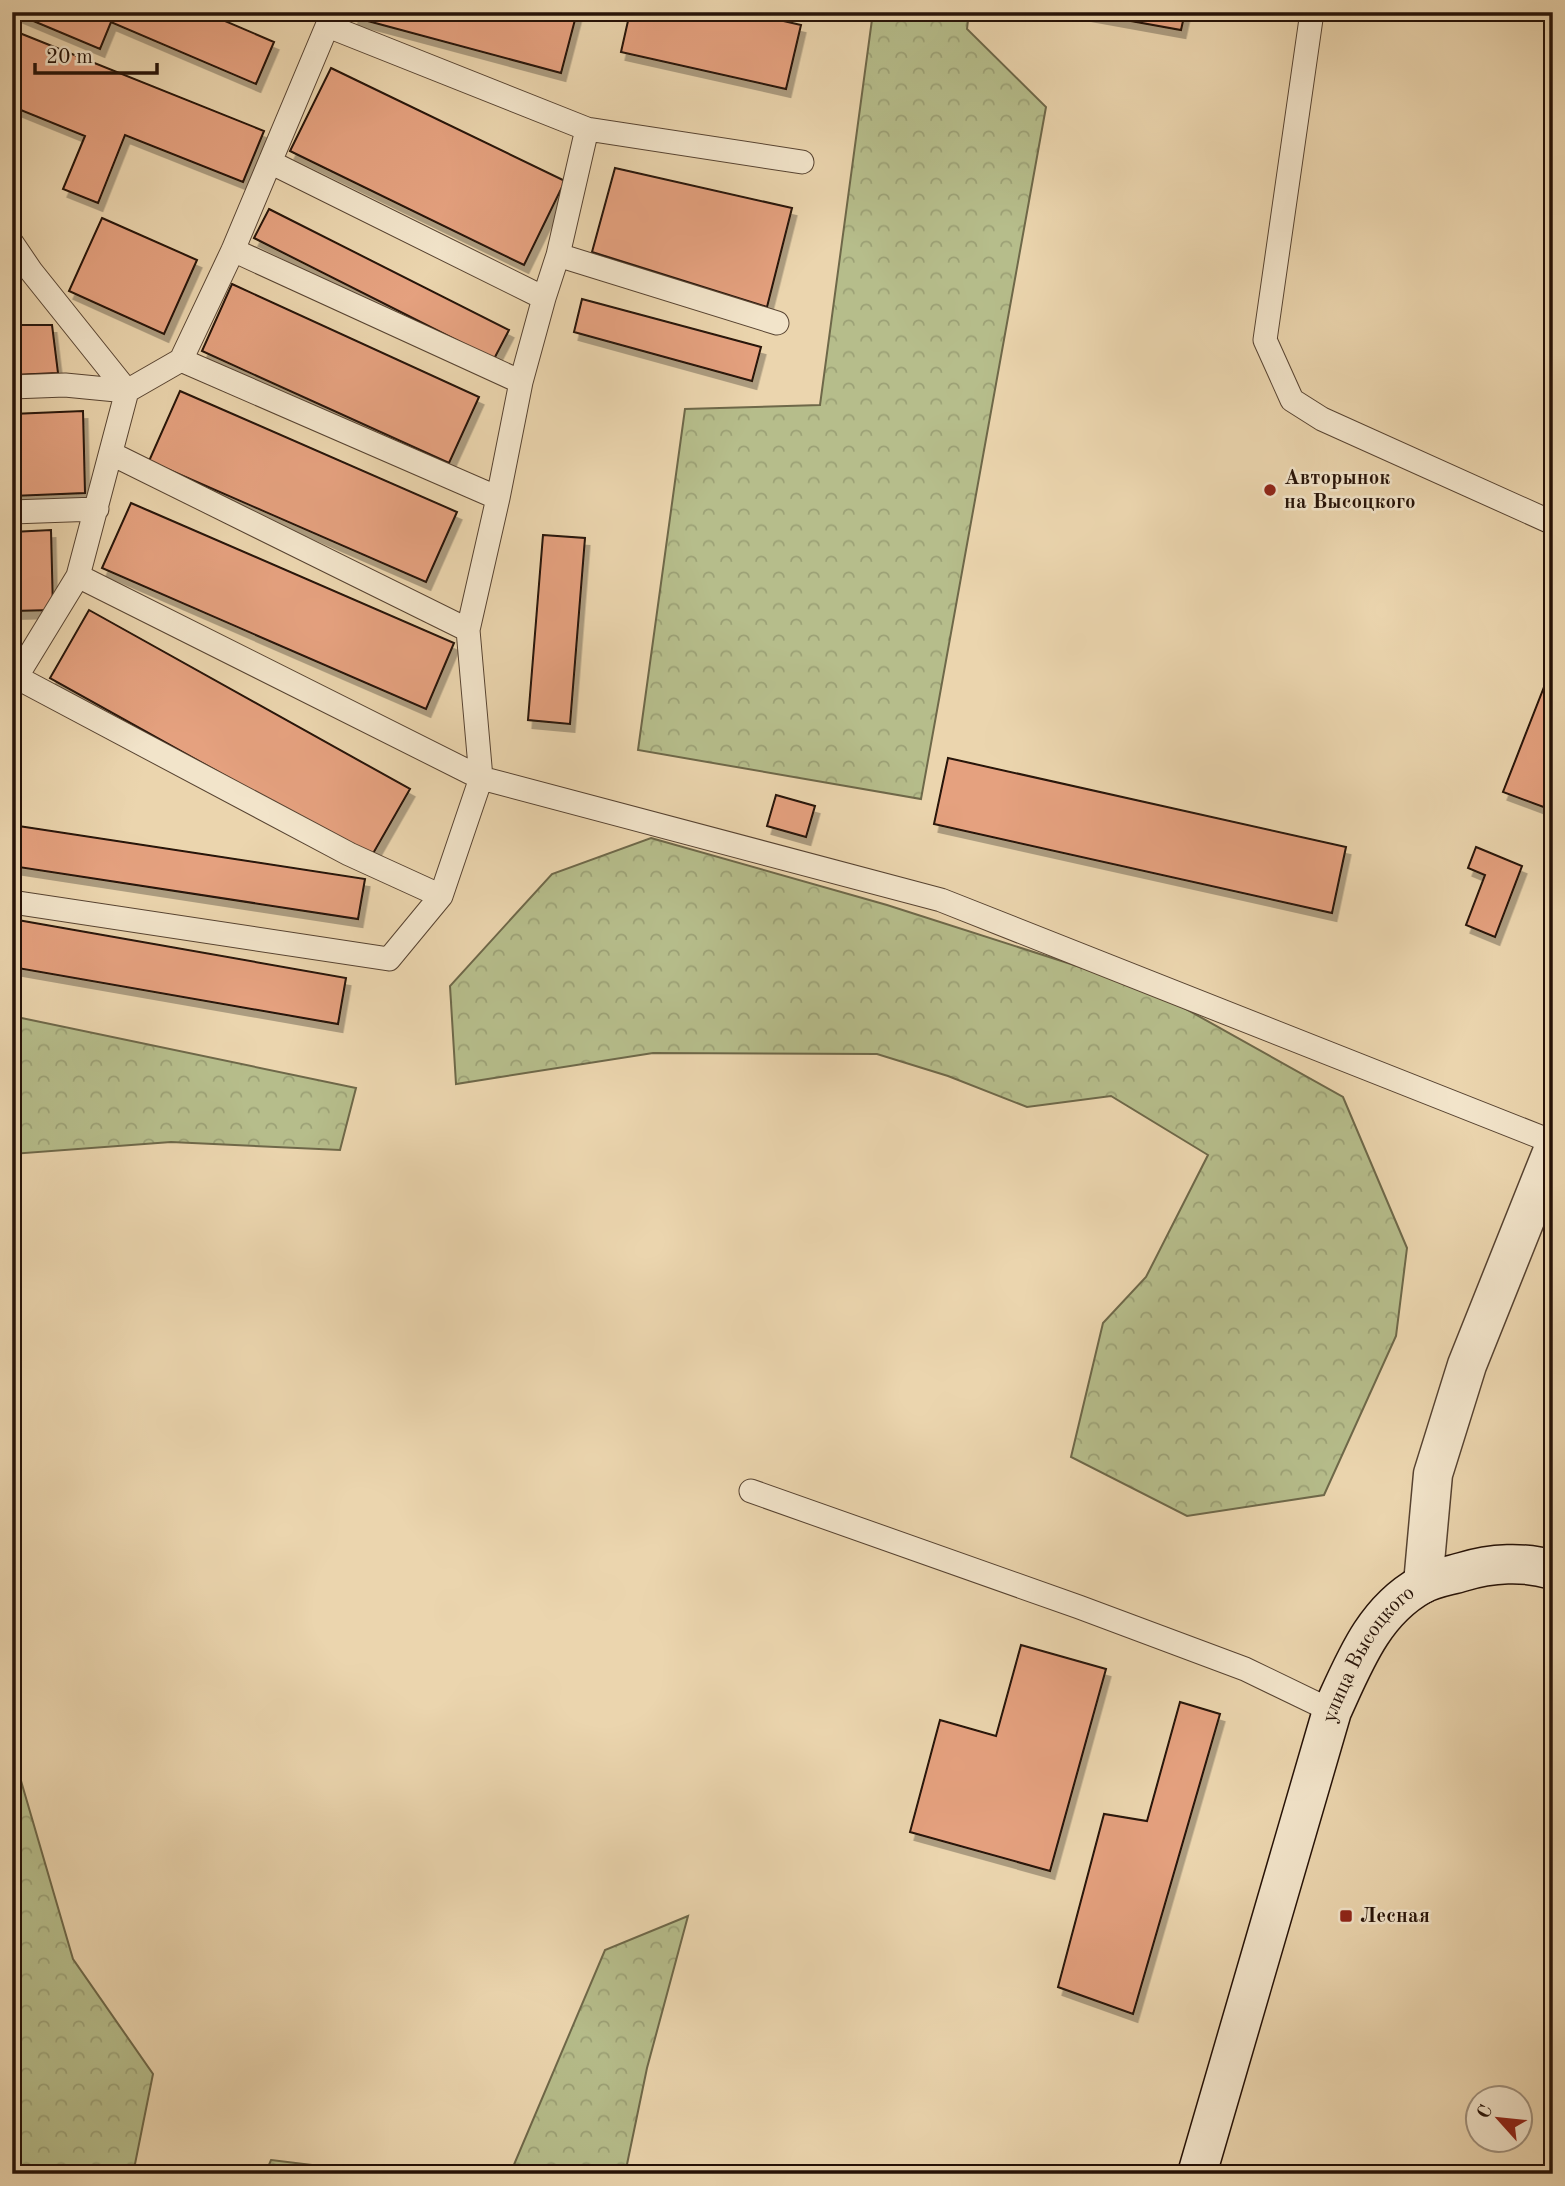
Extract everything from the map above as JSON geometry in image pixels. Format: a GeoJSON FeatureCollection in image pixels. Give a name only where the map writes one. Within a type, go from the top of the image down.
{"type":"FeatureCollection","features":[{"type":"Feature","properties":{"kind":"main road","name":"улица Высоцкого"},"geometry":{"type":"LineString","coordinates":[[1197,2174],[1332,1711],[1361,1647],[1393,1604],[1423,1584],[1433,1474],[1466,1365],[1553,1150]]}},
{"type":"Feature","properties":{"kind":"main road"},"geometry":{"type":"LineString","coordinates":[[1423,1584],[1482,1566],[1534,1564],[1553,1570]]}},
{"type":"Feature","properties":{"kind":"lane"},"geometry":{"type":"LineString","coordinates":[[1312,12],[1265,340],[1292,400],[1322,419],[1553,523]]}},
{"type":"Feature","properties":{"kind":"lane"},"geometry":{"type":"LineString","coordinates":[[12,387],[65,385],[127,391],[181,360],[233,250],[330,19],[587,129],[802,162]]}},
{"type":"Feature","properties":{"kind":"lane"},"geometry":{"type":"LineString","coordinates":[[12,902],[389,959],[441,895],[481,778],[468,630],[521,382],[558,255],[587,129]]}},
{"type":"Feature","properties":{"kind":"lane"},"geometry":{"type":"LineString","coordinates":[[270,162],[544,298]]}},
{"type":"Feature","properties":{"kind":"lane"},"geometry":{"type":"LineString","coordinates":[[12,243],[30,271],[127,391]]}},
{"type":"Feature","properties":{"kind":"lane"},"geometry":{"type":"LineString","coordinates":[[233,250],[521,382]]}},
{"type":"Feature","properties":{"kind":"lane"},"geometry":{"type":"LineString","coordinates":[[558,255],[777,323]]}},
{"type":"Feature","properties":{"kind":"lane"},"geometry":{"type":"LineString","coordinates":[[181,360],[498,498]]}},
{"type":"Feature","properties":{"kind":"lane"},"geometry":{"type":"LineString","coordinates":[[127,391],[78,576],[22,650],[14,680],[349,854],[441,895]]}},
{"type":"Feature","properties":{"kind":"lane"},"geometry":{"type":"LineString","coordinates":[[112,454],[468,630]]}},
{"type":"Feature","properties":{"kind":"lane"},"geometry":{"type":"LineString","coordinates":[[12,512],[97,509]]}},
{"type":"Feature","properties":{"kind":"lane"},"geometry":{"type":"LineString","coordinates":[[78,576],[481,778],[941,900],[1553,1142]]}},
{"type":"Feature","properties":{"kind":"lane"},"geometry":{"type":"LineString","coordinates":[[751,1491],[1066,1602],[1245,1669],[1332,1711]]}},
{"type":"Feature","properties":{"kind":"green space"},"geometry":{"type":"Polygon","coordinates":[[[873,12],[969,12],[967,29],[1046,107],[921,799],[638,750],[685,409],[820,405],[873,12]]]}},
{"type":"Feature","properties":{"kind":"green space"},"geometry":{"type":"Polygon","coordinates":[[[651,838],[887,905],[1152,990],[1343,1097],[1407,1248],[1396,1336],[1324,1495],[1187,1516],[1071,1457],[1103,1323],[1146,1277],[1208,1155],[1111,1096],[1027,1107],[948,1076],[877,1054],[653,1053],[456,1084],[450,986],[552,874],[651,838]]]}},
{"type":"Feature","properties":{"kind":"green space"},"geometry":{"type":"Polygon","coordinates":[[[12,1016],[356,1088],[340,1150],[171,1142],[12,1154],[12,1016]]]}},
{"type":"Feature","properties":{"kind":"green space"},"geometry":{"type":"Polygon","coordinates":[[[12,1750],[73,1959],[153,2074],[133,2174],[12,2174],[12,1750]]]}},
{"type":"Feature","properties":{"kind":"green space"},"geometry":{"type":"Polygon","coordinates":[[[688,1916],[647,2068],[625,2174],[510,2174],[605,1950],[688,1916]]]}},
{"type":"Feature","properties":{"kind":"green space"},"geometry":{"type":"Polygon","coordinates":[[[271,2160],[386,2174],[265,2174],[271,2160]]]}},
{"type":"Feature","properties":{"kind":"building"},"geometry":{"type":"Polygon","coordinates":[[[12,12],[204,12],[274,42],[256,84],[111,22],[100,49],[12,12]]]}},
{"type":"Feature","properties":{"kind":"building"},"geometry":{"type":"Polygon","coordinates":[[[355,12],[577,12],[561,73],[353,17],[355,12]]]}},
{"type":"Feature","properties":{"kind":"building"},"geometry":{"type":"Polygon","coordinates":[[[630,12],[744,12],[801,25],[786,89],[621,52],[630,12]]]}},
{"type":"Feature","properties":{"kind":"building"},"geometry":{"type":"Polygon","coordinates":[[[1081,12],[1185,12],[1181,30],[1081,12]]]}},
{"type":"Feature","properties":{"kind":"building"},"geometry":{"type":"Polygon","coordinates":[[[12,30],[264,131],[243,182],[125,135],[98,203],[63,189],[85,136],[16,108],[12,116],[12,30]]]}},
{"type":"Feature","properties":{"kind":"building"},"geometry":{"type":"Polygon","coordinates":[[[331,68],[565,181],[524,265],[290,151],[331,68]]]}},
{"type":"Feature","properties":{"kind":"building"},"geometry":{"type":"Polygon","coordinates":[[[615,168],[792,208],[767,307],[592,252],[615,168]]]}},
{"type":"Feature","properties":{"kind":"building"},"geometry":{"type":"Polygon","coordinates":[[[269,209],[509,330],[494,359],[254,238],[269,209]]]}},
{"type":"Feature","properties":{"kind":"building"},"geometry":{"type":"Polygon","coordinates":[[[102,218],[197,260],[164,334],[69,291],[102,218]]]}},
{"type":"Feature","properties":{"kind":"building"},"geometry":{"type":"Polygon","coordinates":[[[232,284],[479,397],[449,463],[202,351],[232,284]]]}},
{"type":"Feature","properties":{"kind":"building"},"geometry":{"type":"Polygon","coordinates":[[[582,299],[761,347],[752,381],[574,332],[582,299]]]}},
{"type":"Feature","properties":{"kind":"building"},"geometry":{"type":"Polygon","coordinates":[[[12,325],[52,325],[58,373],[12,375],[12,325]]]}},
{"type":"Feature","properties":{"kind":"building"},"geometry":{"type":"Polygon","coordinates":[[[180,391],[457,512],[426,582],[149,461],[180,391]]]}},
{"type":"Feature","properties":{"kind":"building"},"geometry":{"type":"Polygon","coordinates":[[[83,411],[85,493],[12,496],[12,414],[83,411]]]}},
{"type":"Feature","properties":{"kind":"building"},"geometry":{"type":"Polygon","coordinates":[[[131,503],[454,643],[426,709],[102,568],[131,503]]]}},
{"type":"Feature","properties":{"kind":"building"},"geometry":{"type":"Polygon","coordinates":[[[51,530],[53,610],[12,611],[12,532],[51,530]]]}},
{"type":"Feature","properties":{"kind":"building"},"geometry":{"type":"Polygon","coordinates":[[[543,535],[585,538],[570,724],[528,720],[543,535]]]}},
{"type":"Feature","properties":{"kind":"building"},"geometry":{"type":"Polygon","coordinates":[[[89,610],[410,789],[371,857],[50,678],[89,610]]]}},
{"type":"Feature","properties":{"kind":"building"},"geometry":{"type":"Polygon","coordinates":[[[1553,664],[1553,801],[1549,809],[1503,792],[1553,664]]]}},
{"type":"Feature","properties":{"kind":"building"},"geometry":{"type":"Polygon","coordinates":[[[948,758],[1346,847],[1332,913],[934,824],[948,758]]]}},
{"type":"Feature","properties":{"kind":"building"},"geometry":{"type":"Polygon","coordinates":[[[776,795],[815,806],[806,837],[767,826],[776,795]]]}},
{"type":"Feature","properties":{"kind":"building"},"geometry":{"type":"Polygon","coordinates":[[[12,825],[365,879],[358,919],[12,866],[12,825]]]}},
{"type":"Feature","properties":{"kind":"building"},"geometry":{"type":"Polygon","coordinates":[[[1476,847],[1522,866],[1495,937],[1466,925],[1485,875],[1468,868],[1476,847]]]}},
{"type":"Feature","properties":{"kind":"building"},"geometry":{"type":"Polygon","coordinates":[[[12,919],[346,978],[338,1024],[12,967],[12,919]]]}},
{"type":"Feature","properties":{"kind":"building"},"geometry":{"type":"Polygon","coordinates":[[[1021,1645],[1106,1669],[1050,1871],[910,1832],[940,1720],[996,1736],[1021,1645]]]}},
{"type":"Feature","properties":{"kind":"building"},"geometry":{"type":"Polygon","coordinates":[[[1180,1702],[1220,1714],[1133,2014],[1058,1987],[1104,1814],[1147,1821],[1180,1702]]]}},
{"type":"Feature","properties":{"kind":"place","name":"Авторынок на Высоцкого"},"geometry":{"type":"Point","coordinates":[1270,490]}},
{"type":"Feature","properties":{"kind":"place","name":"Лесная"},"geometry":{"type":"Point","coordinates":[1346,1916]}}]}
